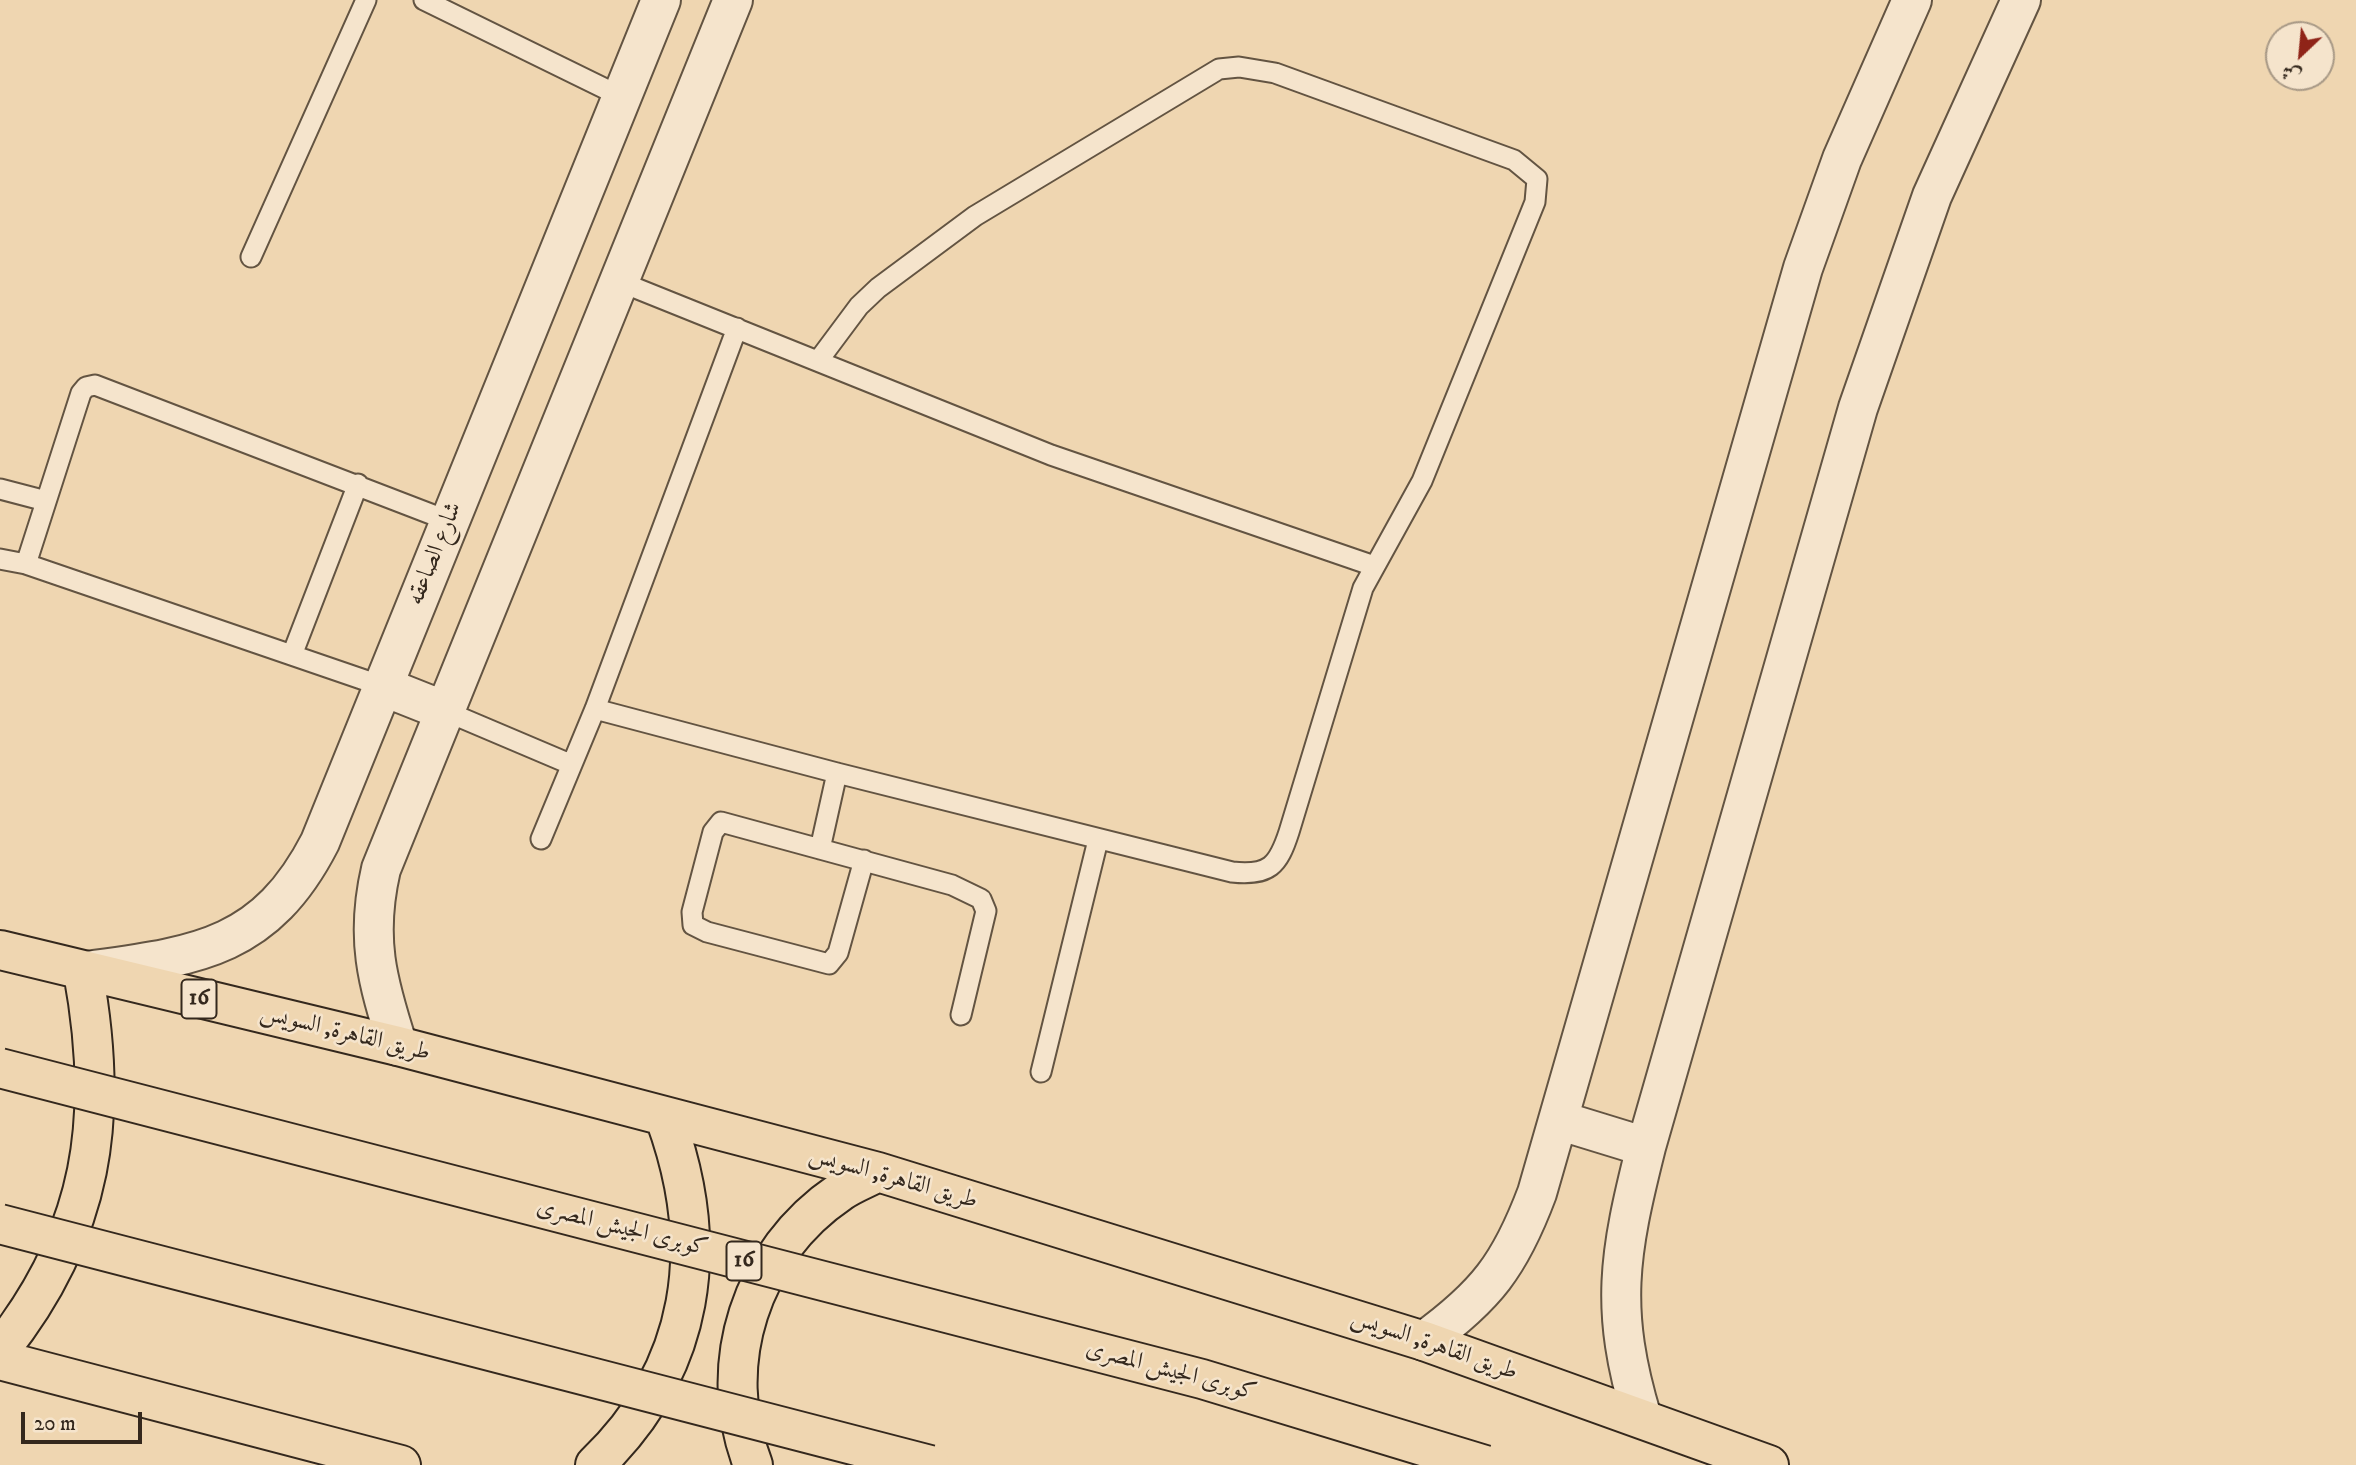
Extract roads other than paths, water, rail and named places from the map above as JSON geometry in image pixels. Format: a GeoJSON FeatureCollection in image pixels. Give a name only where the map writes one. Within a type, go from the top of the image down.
{"type":"FeatureCollection","features":[{"type":"Feature","properties":{"kind":"main road","name":"طريق القاهرة, السويس"},"geometry":{"type":"LineString","coordinates":[[0,950],[398,1046],[878,1172],[1424,1341],[1769,1465]]}},
{"type":"Feature","properties":{"kind":"main road"},"geometry":{"type":"LineString","coordinates":[[0,1350],[37,1298],[55,1265],[82,1196],[90,1160],[97,1085],[95,1048],[83,972]]}},
{"type":"Feature","properties":{"kind":"main road","name":"كوبرى الجيش المصرى"},"geometry":{"type":"LineString","coordinates":[[0,1069],[1202,1378],[1485,1465]]}},
{"type":"Feature","properties":{"kind":"main road"},"geometry":{"type":"LineString","coordinates":[[595,1465],[614,1447],[641,1412],[663,1373],[679,1332],[688,1290],[692,1246],[689,1202],[681,1159],[665,1118]]}},
{"type":"Feature","properties":{"kind":"main road"},"geometry":{"type":"LineString","coordinates":[[753,1465],[745,1444],[737,1404],[737,1362],[744,1321],[759,1283],[780,1248],[808,1217],[841,1191],[878,1172]]}},
{"type":"Feature","properties":{"kind":"main road"},"geometry":{"type":"LineString","coordinates":[[0,1224],[930,1465]]}},
{"type":"Feature","properties":{"kind":"main road"},"geometry":{"type":"LineString","coordinates":[[0,1360],[401,1465]]}},
{"type":"Feature","properties":{"kind":"street","name":"شارع الصاعقه"},"geometry":{"type":"LineString","coordinates":[[83,972],[199,953],[225,942],[271,911],[302,875],[320,842],[662,0]]}},
{"type":"Feature","properties":{"kind":"street"},"geometry":{"type":"LineString","coordinates":[[398,1046],[378,983],[373,955],[374,897],[381,869],[733,0]]}},
{"type":"Feature","properties":{"kind":"street"},"geometry":{"type":"LineString","coordinates":[[1424,1341],[1462,1313],[1495,1279],[1520,1238],[1558,1120],[1802,268],[1842,159],[1912,0]]}},
{"type":"Feature","properties":{"kind":"street"},"geometry":{"type":"LineString","coordinates":[[1642,1418],[1627,1368],[1620,1318],[1620,1266],[1646,1147],[1858,408],[1932,196],[2021,0]]}},
{"type":"Feature","properties":{"kind":"street"},"geometry":{"type":"LineString","coordinates":[[382,685],[445,711]]}},
{"type":"Feature","properties":{"kind":"street"},"geometry":{"type":"LineString","coordinates":[[1558,1120],[1646,1147]]}},
{"type":"Feature","properties":{"kind":"lane"},"geometry":{"type":"LineString","coordinates":[[251,257],[366,0]]}},
{"type":"Feature","properties":{"kind":"lane"},"geometry":{"type":"LineString","coordinates":[[424,0],[622,97]]}},
{"type":"Feature","properties":{"kind":"lane"},"geometry":{"type":"LineString","coordinates":[[595,709],[836,773],[1232,872],[1253,874],[1272,867],[1286,841],[1344,647],[1374,566],[1422,481],[1443,434],[1535,202],[1537,180],[1514,160],[1275,73],[1239,66],[1219,69],[965,224],[878,288],[851,316],[818,361]]}},
{"type":"Feature","properties":{"kind":"lane"},"geometry":{"type":"LineString","coordinates":[[618,281],[1051,455],[1374,566]]}},
{"type":"Feature","properties":{"kind":"lane"},"geometry":{"type":"LineString","coordinates":[[541,839],[595,709],[737,328]]}},
{"type":"Feature","properties":{"kind":"lane"},"geometry":{"type":"LineString","coordinates":[[26,564],[81,393],[86,387],[96,384],[358,484],[449,522]]}},
{"type":"Feature","properties":{"kind":"lane"},"geometry":{"type":"LineString","coordinates":[[292,655],[358,484]]}},
{"type":"Feature","properties":{"kind":"lane"},"geometry":{"type":"LineString","coordinates":[[0,489],[46,501]]}},
{"type":"Feature","properties":{"kind":"lane"},"geometry":{"type":"LineString","coordinates":[[0,559],[26,564],[382,685]]}},
{"type":"Feature","properties":{"kind":"lane"},"geometry":{"type":"LineString","coordinates":[[445,711],[570,764]]}},
{"type":"Feature","properties":{"kind":"lane"},"geometry":{"type":"LineString","coordinates":[[820,849],[836,773]]}},
{"type":"Feature","properties":{"kind":"lane"},"geometry":{"type":"LineString","coordinates":[[864,860],[838,953],[829,964],[707,932],[693,925],[692,912],[718,823],[727,823],[864,860],[953,886],[981,899],[986,911],[961,1016]]}},
{"type":"Feature","properties":{"kind":"lane"},"geometry":{"type":"LineString","coordinates":[[1041,1072],[1098,840]]}}]}
